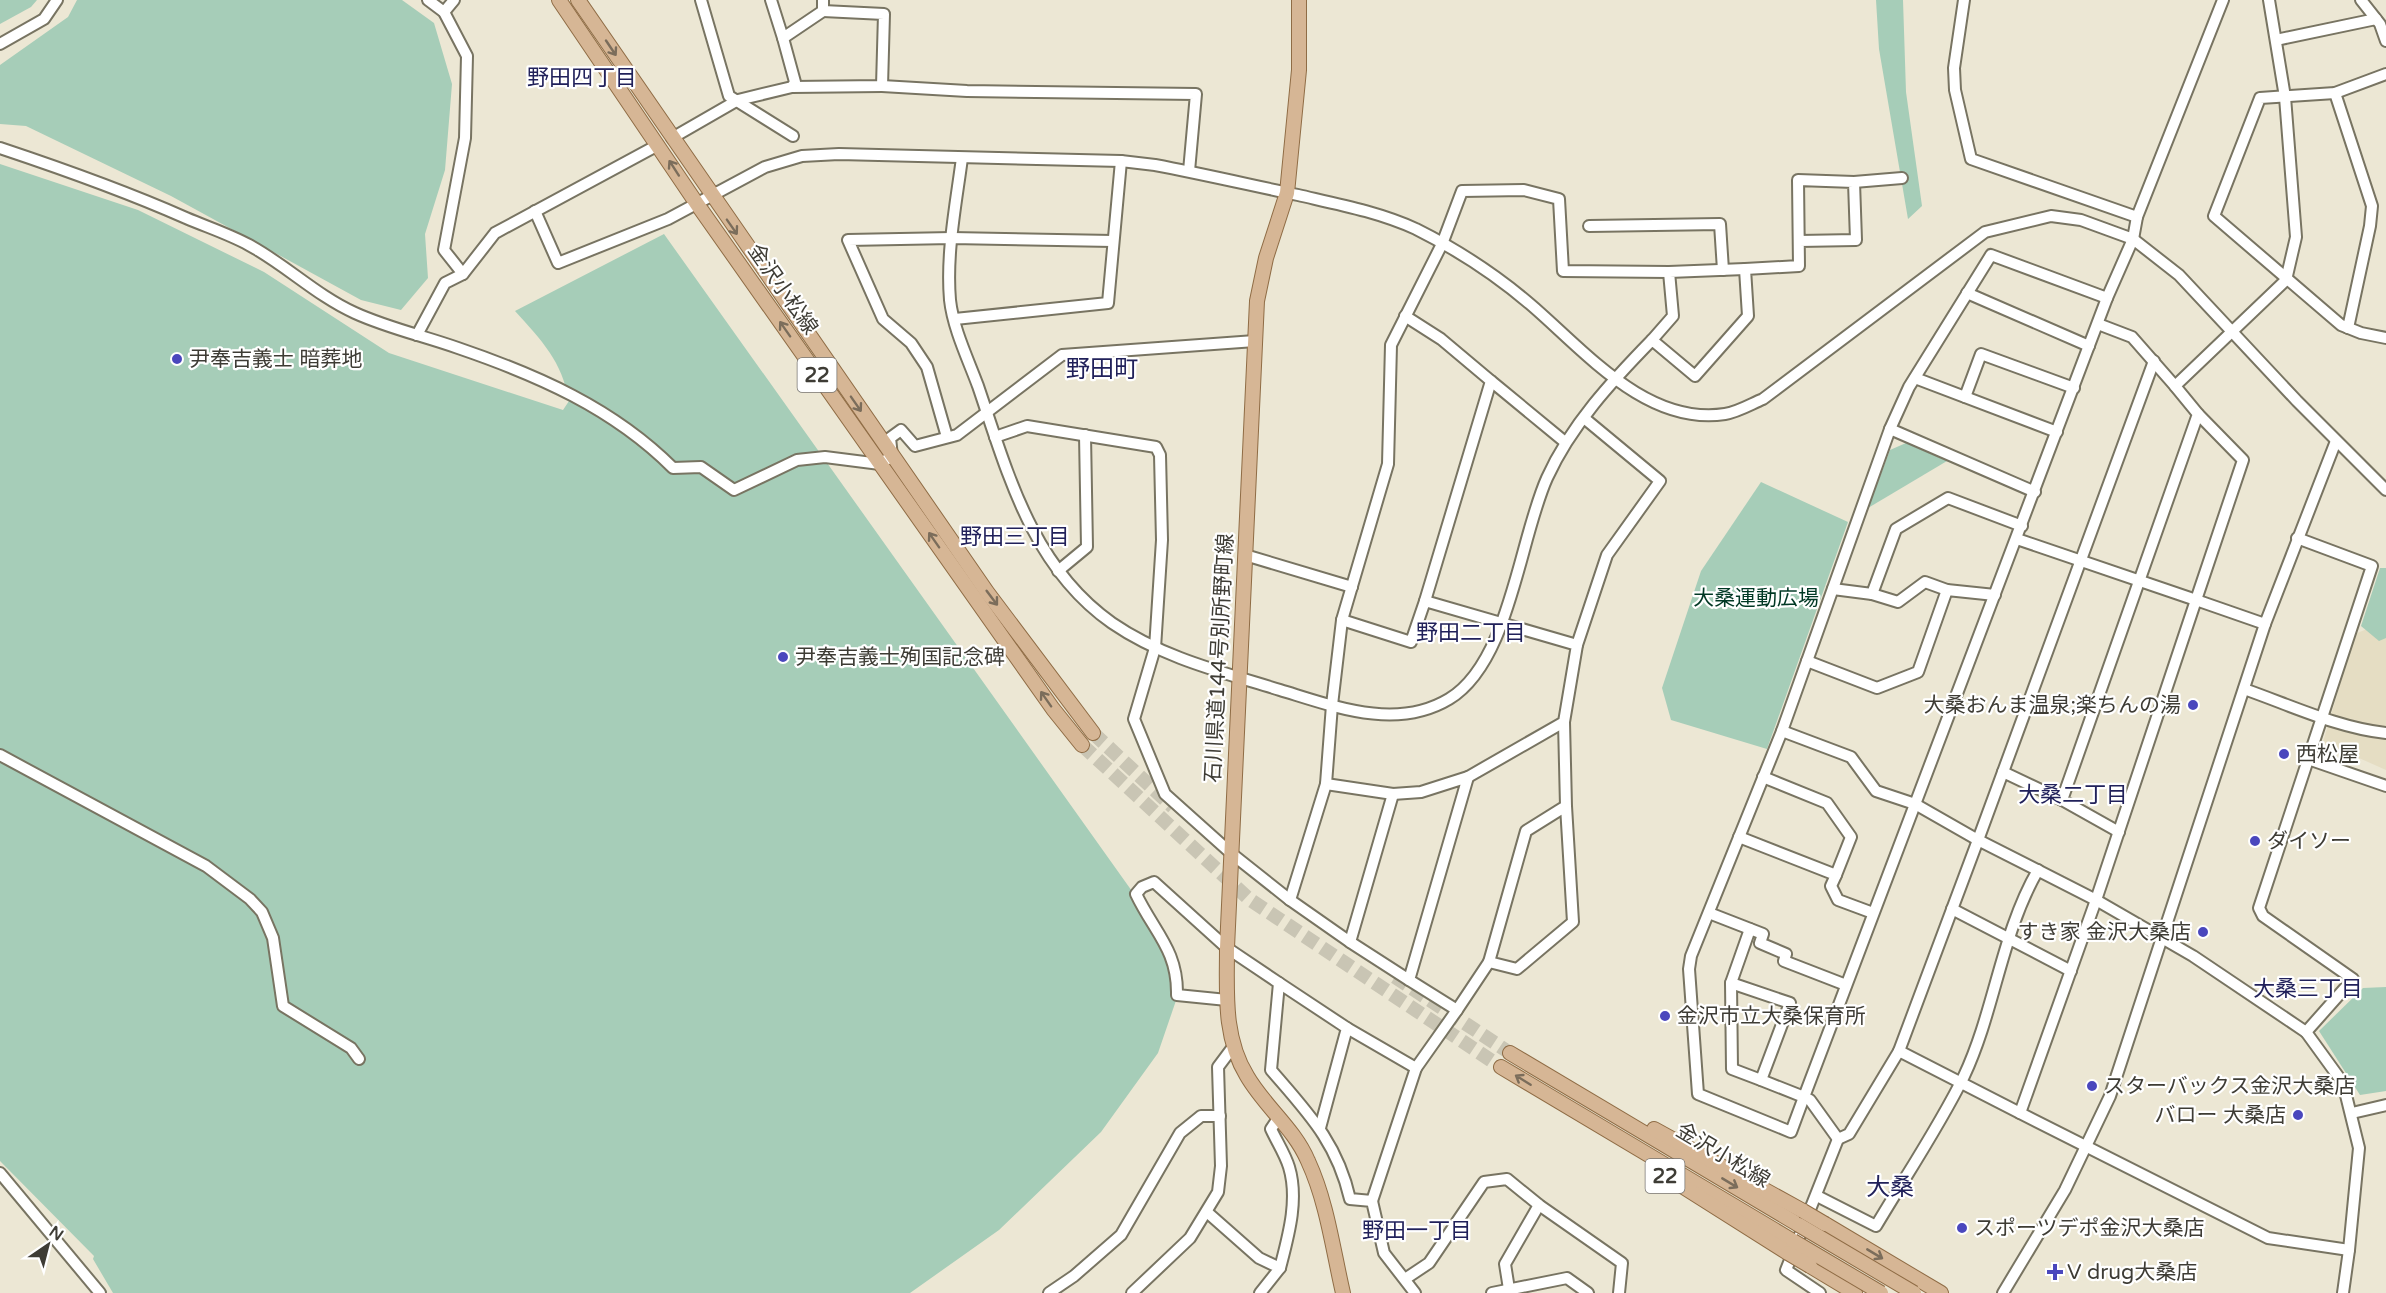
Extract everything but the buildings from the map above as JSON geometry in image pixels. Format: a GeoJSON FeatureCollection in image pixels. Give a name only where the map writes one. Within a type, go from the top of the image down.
{"type":"FeatureCollection","features":[{"type":"Feature","properties":{"kind":"main road","name":"金沢小松線"},"geometry":{"type":"LineString","coordinates":[[559,0],[697,204],[886,460],[1093,733]]}},
{"type":"Feature","properties":{"kind":"main road","name":"金沢小松線"},"geometry":{"type":"LineString","coordinates":[[578,0],[711,195],[1053,709],[1082,745]]}},
{"type":"Feature","properties":{"kind":"main road","name":"石川県道144号別所野町線"},"geometry":{"type":"LineString","coordinates":[[1299,0],[1299,70],[1287,193],[1266,258],[1257,300],[1227,948],[1227,1021],[1233,1047],[1247,1077],[1297,1138],[1309,1162],[1320,1195],[1343,1293]]}},
{"type":"Feature","properties":{"kind":"main road","name":"金沢小松線"},"geometry":{"type":"LineString","coordinates":[[1510,1053],[1568,1088],[1801,1218],[1914,1293]]}},
{"type":"Feature","properties":{"kind":"main road","name":"金沢小松線"},"geometry":{"type":"LineString","coordinates":[[1501,1067],[1791,1247],[1881,1293]]}},
{"type":"Feature","properties":{"kind":"main road","name":"22"},"geometry":{"type":"LineString","coordinates":[[1801,1218],[1825,1224],[1941,1293]]}},
{"type":"Feature","properties":{"kind":"main road","name":"22"},"geometry":{"type":"LineString","coordinates":[[1791,1247],[1810,1266],[1855,1293]]}},
{"type":"Feature","properties":{"kind":"street"},"geometry":{"type":"LineString","coordinates":[[0,44],[44,19],[57,0]]}},
{"type":"Feature","properties":{"kind":"street"},"geometry":{"type":"LineString","coordinates":[[428,0],[444,12],[467,56],[465,138],[444,250],[463,274]]}},
{"type":"Feature","properties":{"kind":"street"},"geometry":{"type":"LineString","coordinates":[[444,12],[454,0]]}},
{"type":"Feature","properties":{"kind":"street"},"geometry":{"type":"LineString","coordinates":[[701,0],[729,96],[793,136]]}},
{"type":"Feature","properties":{"kind":"street"},"geometry":{"type":"LineString","coordinates":[[771,0],[795,82],[792,87]]}},
{"type":"Feature","properties":{"kind":"street"},"geometry":{"type":"LineString","coordinates":[[1964,0],[1954,68],[1955,90],[1971,159],[2137,216]]}},
{"type":"Feature","properties":{"kind":"street"},"geometry":{"type":"LineString","coordinates":[[2107,298],[1991,255],[1915,378],[1890,429],[1782,731],[1691,956],[1689,969],[1698,1094],[1791,1132],[2107,298],[2133,239],[2137,216],[2223,0]]}},
{"type":"Feature","properties":{"kind":"street"},"geometry":{"type":"LineString","coordinates":[[2175,386],[2286,280],[2296,237],[2285,97],[2268,0]]}},
{"type":"Feature","properties":{"kind":"street"},"geometry":{"type":"LineString","coordinates":[[2361,0],[2376,19],[2386,41]]}},
{"type":"Feature","properties":{"kind":"street"},"geometry":{"type":"LineString","coordinates":[[783,38],[824,5],[884,14],[882,86]]}},
{"type":"Feature","properties":{"kind":"street"},"geometry":{"type":"LineString","coordinates":[[2276,40],[2376,19]]}},
{"type":"Feature","properties":{"kind":"street"},"geometry":{"type":"LineString","coordinates":[[2386,74],[2335,93],[2260,98],[2214,216],[2286,280],[2348,328],[2386,338]]}},
{"type":"Feature","properties":{"kind":"street"},"geometry":{"type":"LineString","coordinates":[[672,138],[738,100],[792,87],[882,86],[967,91],[1196,94],[1189,171]]}},
{"type":"Feature","properties":{"kind":"street"},"geometry":{"type":"LineString","coordinates":[[2335,93],[2372,206],[2370,226],[2348,328]]}},
{"type":"Feature","properties":{"kind":"street"},"geometry":{"type":"LineString","coordinates":[[417,335],[445,283],[463,274],[495,233],[658,145]]}},
{"type":"Feature","properties":{"kind":"street"},"geometry":{"type":"LineString","coordinates":[[0,148],[143,198],[247,244],[276,261],[342,307],[372,320],[548,382],[596,407],[644,440],[673,468],[701,467],[734,490],[797,460],[825,458],[886,460],[890,438],[901,430],[915,446],[957,435],[986,410],[1062,355],[1255,341]]}},
{"type":"Feature","properties":{"kind":"street"},"geometry":{"type":"LineString","coordinates":[[535,211],[558,262],[668,219],[765,167],[802,156],[839,154],[1120,162],[1189,171],[1363,211],[1414,228],[1442,244],[1529,303],[1614,379],[1656,403],[1693,415],[1728,414],[1763,399],[1986,232],[2051,216],[2081,220],[2133,239],[2179,275],[2232,333],[2386,490]]}},
{"type":"Feature","properties":{"kind":"street"},"geometry":{"type":"LineString","coordinates":[[962,158],[949,273],[951,304],[994,437],[1025,517],[1039,544],[1058,571],[1093,609],[1155,648],[1239,678],[1350,712],[1391,714],[1420,712],[1449,699],[1469,682],[1488,655],[1546,480],[1565,442],[1614,379],[1672,316],[1669,272]]}},
{"type":"Feature","properties":{"kind":"street"},"geometry":{"type":"LineString","coordinates":[[955,319],[1108,303],[1120,162]]}},
{"type":"Feature","properties":{"kind":"street"},"geometry":{"type":"LineString","coordinates":[[1290,900],[1326,784],[1342,620],[1389,464],[1391,345],[1442,244],[1462,191],[1524,190],[1559,199],[1563,271],[1669,272],[1799,266],[1798,180],[1854,182],[1902,178]]}},
{"type":"Feature","properties":{"kind":"street"},"geometry":{"type":"LineString","coordinates":[[1799,241],[1856,240],[1854,182]]}},
{"type":"Feature","properties":{"kind":"street"},"geometry":{"type":"LineString","coordinates":[[1589,226],[1720,224],[1723,270]]}},
{"type":"Feature","properties":{"kind":"street"},"geometry":{"type":"LineString","coordinates":[[947,438],[927,367],[911,343],[883,319],[849,240],[952,238],[1113,241]]}},
{"type":"Feature","properties":{"kind":"street"},"geometry":{"type":"LineString","coordinates":[[1652,340],[1695,376],[1748,316],[1745,269]]}},
{"type":"Feature","properties":{"kind":"street"},"geometry":{"type":"LineString","coordinates":[[1967,293],[2090,346]]}},
{"type":"Feature","properties":{"kind":"street"},"geometry":{"type":"LineString","coordinates":[[1405,316],[1441,339],[1565,442]]}},
{"type":"Feature","properties":{"kind":"street"},"geometry":{"type":"LineString","coordinates":[[2020,1113],[2096,900],[2243,460],[2198,414],[2132,337],[2098,324]]}},
{"type":"Feature","properties":{"kind":"street"},"geometry":{"type":"LineString","coordinates":[[1965,397],[1981,354],[2074,388]]}},
{"type":"Feature","properties":{"kind":"street"},"geometry":{"type":"LineString","coordinates":[[1820,1293],[1786,1270],[1838,1140],[1849,1134],[1899,1051],[2154,361]]}},
{"type":"Feature","properties":{"kind":"street"},"geometry":{"type":"LineString","coordinates":[[1915,378],[2057,432]]}},
{"type":"Feature","properties":{"kind":"street"},"geometry":{"type":"LineString","coordinates":[[1342,620],[1411,642],[1491,381]]}},
{"type":"Feature","properties":{"kind":"street"},"geometry":{"type":"LineString","coordinates":[[2062,801],[2198,414]]}},
{"type":"Feature","properties":{"kind":"street"},"geometry":{"type":"LineString","coordinates":[[1489,962],[1517,969],[1574,922],[1566,806],[1564,722],[1576,645],[1607,555],[1660,481],[1584,418]]}},
{"type":"Feature","properties":{"kind":"street"},"geometry":{"type":"LineString","coordinates":[[994,437],[1027,426],[1156,447],[1160,455],[1162,540],[1155,648],[1134,719],[1165,794],[1232,854],[1290,900],[1350,942],[1456,1010]]}},
{"type":"Feature","properties":{"kind":"street"},"geometry":{"type":"LineString","coordinates":[[1890,429],[2035,492]]}},
{"type":"Feature","properties":{"kind":"street"},"geometry":{"type":"LineString","coordinates":[[1058,571],[1087,547],[1085,435]]}},
{"type":"Feature","properties":{"kind":"street"},"geometry":{"type":"LineString","coordinates":[[2003,1293],[2088,1146],[2110,1096],[2265,624],[2336,441]]}},
{"type":"Feature","properties":{"kind":"street"},"geometry":{"type":"LineString","coordinates":[[1872,594],[1896,529],[1948,498],[2022,526]]}},
{"type":"Feature","properties":{"kind":"street"},"geometry":{"type":"LineString","coordinates":[[2297,538],[2372,566],[2259,908],[2264,916],[2353,979],[2306,1032]]}},
{"type":"Feature","properties":{"kind":"street"},"geometry":{"type":"LineString","coordinates":[[2016,539],[2265,624]]}},
{"type":"Feature","properties":{"kind":"street"},"geometry":{"type":"LineString","coordinates":[[1245,555],[1352,587]]}},
{"type":"Feature","properties":{"kind":"street"},"geometry":{"type":"LineString","coordinates":[[1833,589],[1872,594],[1898,602],[1925,582],[1947,590],[1995,595]]}},
{"type":"Feature","properties":{"kind":"street"},"geometry":{"type":"LineString","coordinates":[[1807,661],[1877,688],[1917,672],[1947,590]]}},
{"type":"Feature","properties":{"kind":"street"},"geometry":{"type":"LineString","coordinates":[[1425,601],[1576,645]]}},
{"type":"Feature","properties":{"kind":"street"},"geometry":{"type":"LineString","coordinates":[[2244,689],[2371,732],[2386,733]]}},
{"type":"Feature","properties":{"kind":"street"},"geometry":{"type":"LineString","coordinates":[[1326,784],[1393,794],[1421,792],[1468,777],[1564,722]]}},
{"type":"Feature","properties":{"kind":"street"},"geometry":{"type":"LineString","coordinates":[[1782,731],[1851,757],[1876,792],[1915,804],[1978,840],[2096,900],[2163,939],[2306,1032],[2343,1083],[2359,1148],[2343,1293]]}},
{"type":"Feature","properties":{"kind":"street"},"geometry":{"type":"LineString","coordinates":[[0,755],[206,866],[250,899],[262,912],[273,938],[283,1006],[351,1048],[358,1059]]}},
{"type":"Feature","properties":{"kind":"street"},"geometry":{"type":"LineString","coordinates":[[2308,759],[2386,786]]}},
{"type":"Feature","properties":{"kind":"street"},"geometry":{"type":"LineString","coordinates":[[2003,772],[2119,832]]}},
{"type":"Feature","properties":{"kind":"street"},"geometry":{"type":"LineString","coordinates":[[1409,980],[1468,777]]}},
{"type":"Feature","properties":{"kind":"street"},"geometry":{"type":"LineString","coordinates":[[1764,777],[1827,803],[1851,837],[1831,886],[1838,900],[1873,914]]}},
{"type":"Feature","properties":{"kind":"street"},"geometry":{"type":"LineString","coordinates":[[1350,942],[1393,794]]}},
{"type":"Feature","properties":{"kind":"street"},"geometry":{"type":"LineString","coordinates":[[1415,1293],[1384,1253],[1372,1201],[1416,1068],[1489,962],[1526,831],[1566,806]]}},
{"type":"Feature","properties":{"kind":"street"},"geometry":{"type":"LineString","coordinates":[[1739,837],[1836,875]]}},
{"type":"Feature","properties":{"kind":"street"},"geometry":{"type":"LineString","coordinates":[[1817,1196],[1876,1226],[1960,1082],[1995,993],[2022,898],[2038,870]]}},
{"type":"Feature","properties":{"kind":"street"},"geometry":{"type":"LineString","coordinates":[[1227,1000],[1177,995],[1177,977],[1172,954],[1136,894],[1142,887],[1154,882],[1227,948],[1347,1028],[1416,1068]]}},
{"type":"Feature","properties":{"kind":"street"},"geometry":{"type":"LineString","coordinates":[[1952,909],[2010,936],[2071,970]]}},
{"type":"Feature","properties":{"kind":"street"},"geometry":{"type":"LineString","coordinates":[[1709,912],[1763,934],[1760,943],[1786,954],[1784,961],[1846,985]]}},
{"type":"Feature","properties":{"kind":"street"},"geometry":{"type":"LineString","coordinates":[[1750,928],[1731,983],[1732,1069],[1810,1100],[1838,1140]]}},
{"type":"Feature","properties":{"kind":"street"},"geometry":{"type":"LineString","coordinates":[[1279,983],[1271,1070],[1320,1128],[1343,1169],[1350,1198],[1372,1201]]}},
{"type":"Feature","properties":{"kind":"street"},"geometry":{"type":"LineString","coordinates":[[1731,983],[1790,1003],[1761,1080]]}},
{"type":"Feature","properties":{"kind":"street"},"geometry":{"type":"LineString","coordinates":[[1320,1128],[1347,1028]]}},
{"type":"Feature","properties":{"kind":"street"},"geometry":{"type":"LineString","coordinates":[[1132,1293],[1190,1238],[1208,1213],[1218,1192],[1221,1166],[1218,1066],[1233,1047]]}},
{"type":"Feature","properties":{"kind":"street"},"geometry":{"type":"LineString","coordinates":[[1899,1051],[2268,1238],[2349,1250]]}},
{"type":"Feature","properties":{"kind":"street"},"geometry":{"type":"LineString","coordinates":[[2352,1113],[2386,1105]]}},
{"type":"Feature","properties":{"kind":"street"},"geometry":{"type":"LineString","coordinates":[[1049,1293],[1074,1276],[1121,1235],[1180,1133],[1201,1116],[1220,1116]]}},
{"type":"Feature","properties":{"kind":"street"},"geometry":{"type":"LineString","coordinates":[[1260,1293],[1280,1268],[1287,1241],[1293,1195],[1289,1168],[1271,1129],[1279,1117]]}},
{"type":"Feature","properties":{"kind":"street"},"geometry":{"type":"LineString","coordinates":[[0,1173],[100,1293]]}},
{"type":"Feature","properties":{"kind":"street"},"geometry":{"type":"LineString","coordinates":[[1405,1279],[1429,1263],[1484,1182],[1507,1179],[1539,1205],[1622,1263],[1619,1293]]}},
{"type":"Feature","properties":{"kind":"street"},"geometry":{"type":"LineString","coordinates":[[1509,1289],[1505,1264],[1539,1205]]}},
{"type":"Feature","properties":{"kind":"street"},"geometry":{"type":"LineString","coordinates":[[1208,1213],[1259,1258],[1280,1268]]}},
{"type":"Feature","properties":{"kind":"street"},"geometry":{"type":"LineString","coordinates":[[1492,1293],[1568,1278],[1588,1293]]}},
{"type":"Feature","properties":{"kind":"shaded area"},"geometry":{"type":"Polygon","coordinates":[[[2386,621],[2386,770],[2323,742],[2355,634],[2386,621]]]}},
{"type":"Feature","properties":{"kind":"green space"},"geometry":{"type":"Polygon","coordinates":[[[0,0],[37,0],[31,7],[0,24],[0,0]]]}},
{"type":"Feature","properties":{"kind":"green space"},"geometry":{"type":"Polygon","coordinates":[[[77,0],[402,0],[434,23],[452,84],[445,170],[425,234],[428,278],[401,310],[361,300],[171,196],[26,126],[0,124],[0,65],[68,17],[77,0]]]}},
{"type":"Feature","properties":{"kind":"green space"},"geometry":{"type":"Polygon","coordinates":[[[1876,0],[1903,0],[1906,92],[1922,206],[1908,219],[1879,49],[1876,0]]]}},
{"type":"Feature","properties":{"kind":"green space"},"geometry":{"type":"Polygon","coordinates":[[[0,164],[138,210],[264,272],[389,353],[563,410],[569,401],[556,363],[550,352],[515,311],[664,234],[1144,908],[1150,931],[1182,983],[1158,1053],[1101,1132],[999,1230],[910,1293],[113,1293],[93,1259],[94,1256],[0,1161],[0,164]]]}},
{"type":"Feature","properties":{"kind":"green space"},"geometry":{"type":"Polygon","coordinates":[[[1906,443],[1947,461],[1868,508],[1890,450],[1906,443]]]}},
{"type":"Feature","properties":{"kind":"green space","name":"大桑運動広場"},"geometry":{"type":"Polygon","coordinates":[[[1761,482],[1848,522],[1767,749],[1671,720],[1662,688],[1701,571],[1761,482]]]}},
{"type":"Feature","properties":{"kind":"green space"},"geometry":{"type":"Polygon","coordinates":[[[2380,568],[2386,568],[2386,638],[2379,641],[2361,626],[2380,568]]]}},
{"type":"Feature","properties":{"kind":"green space"},"geometry":{"type":"Polygon","coordinates":[[[2386,987],[2386,1091],[2360,1095],[2319,1031],[2363,988],[2386,987]]]}},
{"type":"Feature","properties":{"kind":"tunnel"},"geometry":{"type":"LineString","coordinates":[[1093,733],[1173,807]]}},
{"type":"Feature","properties":{"kind":"tunnel"},"geometry":{"type":"LineString","coordinates":[[1082,745],[1249,899],[1501,1067]]}},
{"type":"Feature","properties":{"kind":"tunnel"},"geometry":{"type":"LineString","coordinates":[[1395,977],[1510,1053]]}},
{"type":"Feature","properties":{"kind":"place","name":"尹奉吉義士 暗葬地"},"geometry":{"type":"Point","coordinates":[177,359]}},
{"type":"Feature","properties":{"kind":"place","name":"尹奉吉義士殉国記念碑"},"geometry":{"type":"Point","coordinates":[783,657]}},
{"type":"Feature","properties":{"kind":"place","name":"大桑おんま温泉;楽ちんの湯"},"geometry":{"type":"Point","coordinates":[2193,705]}},
{"type":"Feature","properties":{"kind":"place","name":"西松屋"},"geometry":{"type":"Point","coordinates":[2284,754]}},
{"type":"Feature","properties":{"kind":"place","name":"ダイソー"},"geometry":{"type":"Point","coordinates":[2255,841]}},
{"type":"Feature","properties":{"kind":"place","name":"すき家 金沢大桑店"},"geometry":{"type":"Point","coordinates":[2203,932]}},
{"type":"Feature","properties":{"kind":"place","name":"金沢市立大桑保育所"},"geometry":{"type":"Point","coordinates":[1665,1016]}},
{"type":"Feature","properties":{"kind":"place","name":"スターバックス金沢大桑店"},"geometry":{"type":"Point","coordinates":[2092,1086]}},
{"type":"Feature","properties":{"kind":"place","name":"バロー 大桑店"},"geometry":{"type":"Point","coordinates":[2298,1115]}},
{"type":"Feature","properties":{"kind":"place","name":"スポーツデポ金沢大桑店"},"geometry":{"type":"Point","coordinates":[1962,1228]}},
{"type":"Feature","properties":{"kind":"place","name":"V drug大桑店"},"geometry":{"type":"Point","coordinates":[2055,1272]}},
{"type":"Feature","properties":{"kind":"district","name":"野田四丁目"},"geometry":{"type":"Point","coordinates":[582,77]}},
{"type":"Feature","properties":{"kind":"district","name":"野田町"},"geometry":{"type":"Point","coordinates":[1102,369]}},
{"type":"Feature","properties":{"kind":"district","name":"野田三丁目"},"geometry":{"type":"Point","coordinates":[1015,536]}},
{"type":"Feature","properties":{"kind":"district","name":"野田二丁目"},"geometry":{"type":"Point","coordinates":[1471,632]}},
{"type":"Feature","properties":{"kind":"district","name":"大桑二丁目"},"geometry":{"type":"Point","coordinates":[2073,794]}},
{"type":"Feature","properties":{"kind":"district","name":"大桑三丁目"},"geometry":{"type":"Point","coordinates":[2308,988]}},
{"type":"Feature","properties":{"kind":"district","name":"大桑"},"geometry":{"type":"Point","coordinates":[1890,1187]}},
{"type":"Feature","properties":{"kind":"district","name":"野田一丁目"},"geometry":{"type":"Point","coordinates":[1417,1230]}}]}
